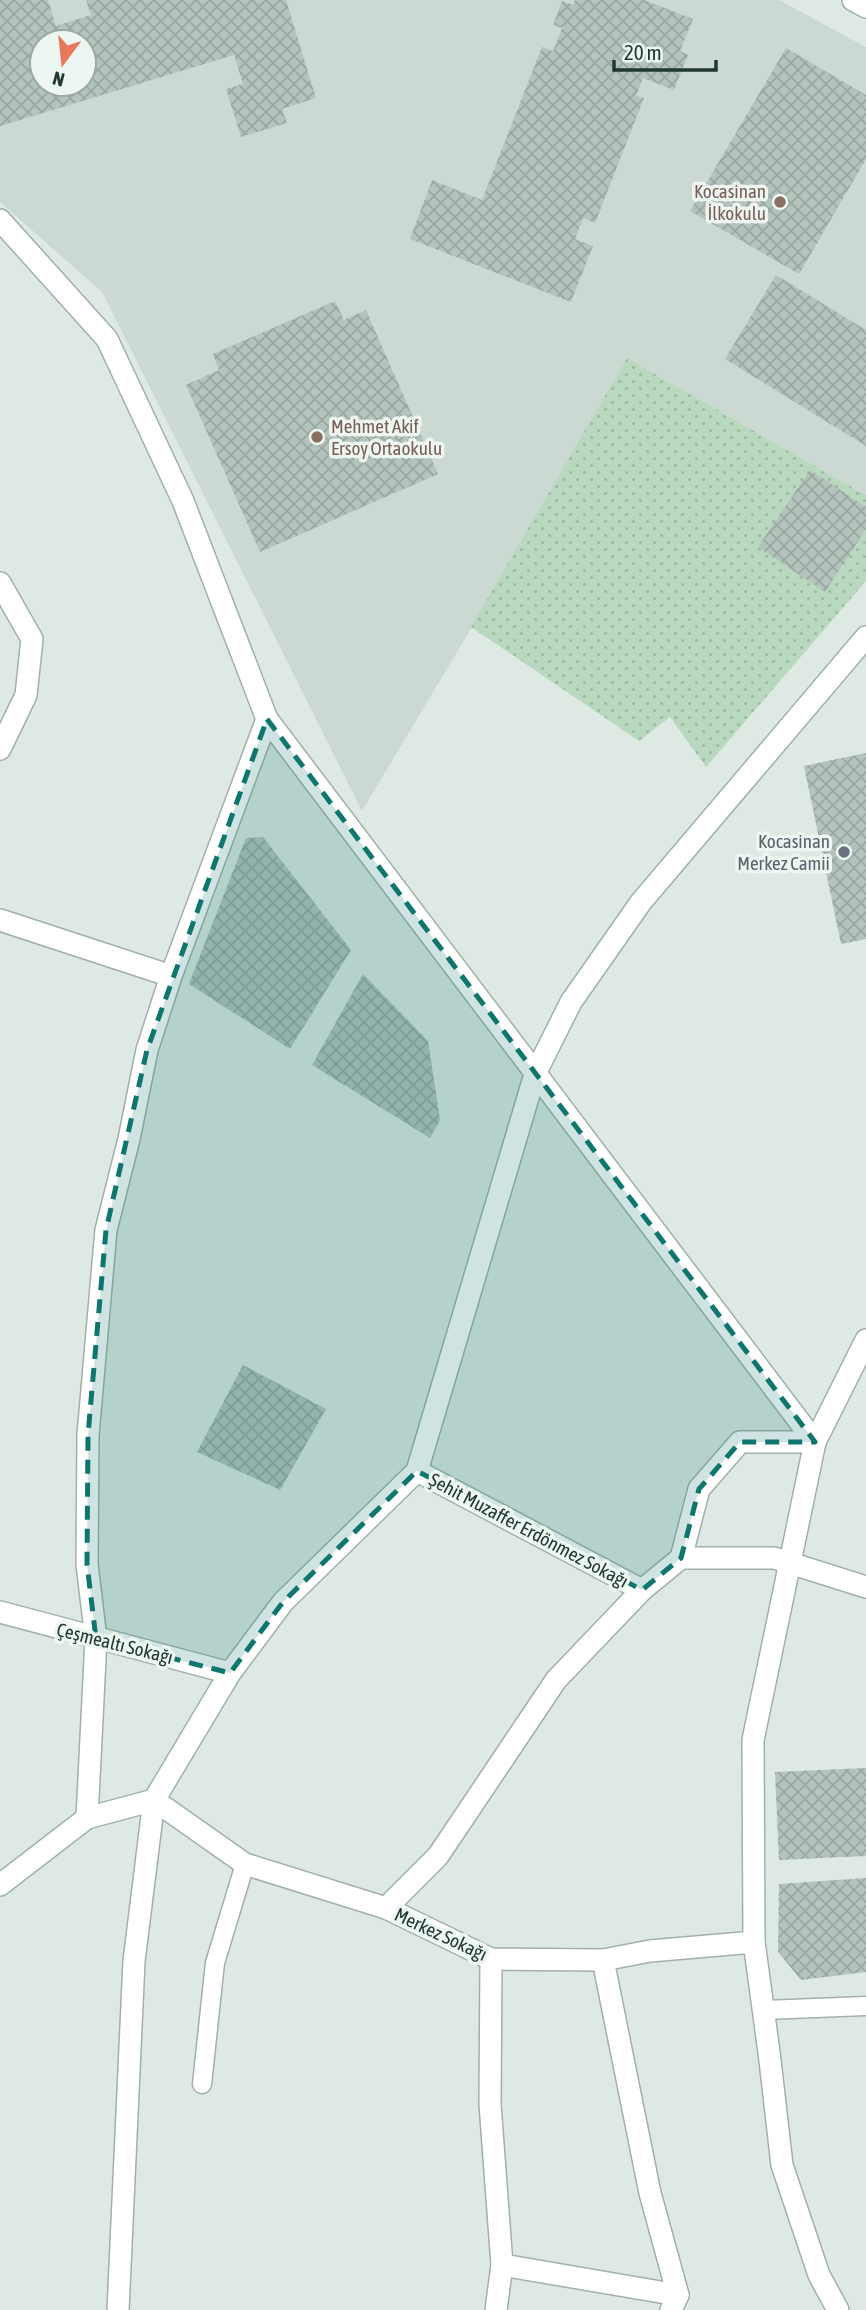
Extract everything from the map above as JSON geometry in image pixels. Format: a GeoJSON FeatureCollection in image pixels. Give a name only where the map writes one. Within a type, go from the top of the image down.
{"type":"FeatureCollection","features":[{"type":"Feature","properties":{"kind":"street"},"geometry":{"type":"LineString","coordinates":[[853,0],[866,7]]}},
{"type":"Feature","properties":{"kind":"street"},"geometry":{"type":"LineString","coordinates":[[3,230],[107,339],[183,501],[267,719],[815,1443]]}},
{"type":"Feature","properties":{"kind":"street"},"geometry":{"type":"LineString","coordinates":[[0,583],[32,639],[26,695],[0,749]]}},
{"type":"Feature","properties":{"kind":"street"},"geometry":{"type":"LineString","coordinates":[[118,2310],[134,1961],[154,1800],[230,1672],[282,1602],[417,1471],[536,1074],[571,1002],[641,902],[866,637]]}},
{"type":"Feature","properties":{"kind":"street"},"geometry":{"type":"LineString","coordinates":[[87,1818],[96,1639],[87,1564],[88,1435],[106,1230],[129,1139],[147,1050],[171,976],[267,719]]}},
{"type":"Feature","properties":{"kind":"street"},"geometry":{"type":"LineString","coordinates":[[0,920],[171,976]]}},
{"type":"Feature","properties":{"kind":"street"},"geometry":{"type":"LineString","coordinates":[[838,2310],[819,2276],[782,2165],[754,1942],[753,1740],[815,1443],[866,1340]]}},
{"type":"Feature","properties":{"kind":"street"},"geometry":{"type":"LineString","coordinates":[[386,1908],[438,1856],[556,1680],[642,1590],[681,1558],[699,1489],[740,1442],[815,1443]]}},
{"type":"Feature","properties":{"kind":"street","name":"Şehit Muzaffer Erdönmez Sokağı"},"geometry":{"type":"LineString","coordinates":[[417,1471],[642,1590]]}},
{"type":"Feature","properties":{"kind":"street"},"geometry":{"type":"LineString","coordinates":[[681,1558],[774,1558],[866,1587]]}},
{"type":"Feature","properties":{"kind":"street","name":"Çeşmealtı Sokağı"},"geometry":{"type":"LineString","coordinates":[[0,1612],[230,1672]]}},
{"type":"Feature","properties":{"kind":"street"},"geometry":{"type":"LineString","coordinates":[[0,1885],[87,1818],[154,1800]]}},
{"type":"Feature","properties":{"kind":"street","name":"Merkez Sokağı"},"geometry":{"type":"LineString","coordinates":[[154,1800],[245,1864],[386,1908],[491,1959],[603,1959],[650,1951],[754,1942]]}},
{"type":"Feature","properties":{"kind":"street"},"geometry":{"type":"LineString","coordinates":[[491,1959],[490,2104],[502,2265],[496,2310]]}},
{"type":"Feature","properties":{"kind":"street"},"geometry":{"type":"LineString","coordinates":[[502,2265],[675,2302],[603,1959]]}},
{"type":"Feature","properties":{"kind":"lane"},"geometry":{"type":"LineString","coordinates":[[202,2084],[215,1963],[245,1864]]}},
{"type":"Feature","properties":{"kind":"lane"},"geometry":{"type":"LineString","coordinates":[[764,2010],[866,2006]]}},
{"type":"Feature","properties":{"kind":"highlighted area"},"geometry":{"type":"Polygon","coordinates":[[[267,719],[815,1442],[740,1442],[699,1489],[681,1558],[642,1590],[417,1471],[283,1602],[230,1673],[96,1639],[87,1564],[88,1435],[106,1230],[147,1050],[267,719]]]}},
{"type":"Feature","properties":{"kind":"shaded area"},"geometry":{"type":"Polygon","coordinates":[[[0,0],[779,0],[866,47],[866,495],[627,358],[512,560],[362,811],[102,292],[0,202],[0,0]]]}},
{"type":"Feature","properties":{"kind":"green space"},"geometry":{"type":"Polygon","coordinates":[[[627,358],[866,495],[866,581],[706,767],[670,717],[639,741],[471,627],[627,358]]]}},
{"type":"Feature","properties":{"kind":"building"},"geometry":{"type":"Polygon","coordinates":[[[0,0],[48,0],[56,26],[91,15],[86,0],[286,0],[316,98],[282,109],[287,123],[241,137],[226,89],[243,84],[234,55],[98,96],[98,28],[28,28],[28,98],[92,98],[0,126],[0,0]]]}},
{"type":"Feature","properties":{"kind":"building"},"geometry":{"type":"Polygon","coordinates":[[[575,0],[644,0],[693,19],[680,51],[688,55],[674,90],[643,78],[636,96],[644,98],[595,223],[583,218],[575,239],[593,246],[571,302],[410,239],[432,180],[482,200],[542,47],[553,51],[562,28],[553,25],[562,1],[573,5],[575,0]]]}},
{"type":"Feature","properties":{"kind":"building"},"geometry":{"type":"Polygon","coordinates":[[[786,48],[866,95],[866,159],[799,274],[690,211],[786,48]]]}},
{"type":"Feature","properties":{"kind":"building"},"geometry":{"type":"Polygon","coordinates":[[[776,275],[866,330],[866,446],[725,359],[776,275]]]}},
{"type":"Feature","properties":{"kind":"building"},"geometry":{"type":"Polygon","coordinates":[[[335,301],[344,320],[366,310],[438,474],[260,552],[186,385],[219,370],[213,354],[335,301]]]}},
{"type":"Feature","properties":{"kind":"building"},"geometry":{"type":"Polygon","coordinates":[[[810,470],[866,507],[866,529],[825,592],[758,547],[810,470]]]}},
{"type":"Feature","properties":{"kind":"building","name":"Kocasinan Merkez Camii"},"geometry":{"type":"Polygon","coordinates":[[[866,753],[866,939],[841,944],[804,766],[866,753]]]}},
{"type":"Feature","properties":{"kind":"building"},"geometry":{"type":"Polygon","coordinates":[[[263,837],[351,950],[290,1049],[189,984],[246,838],[263,837]]]}},
{"type":"Feature","properties":{"kind":"building"},"geometry":{"type":"Polygon","coordinates":[[[363,974],[428,1041],[440,1120],[430,1138],[312,1065],[363,974]]]}},
{"type":"Feature","properties":{"kind":"building"},"geometry":{"type":"Polygon","coordinates":[[[243,1365],[326,1409],[280,1490],[197,1452],[243,1365]]]}},
{"type":"Feature","properties":{"kind":"building"},"geometry":{"type":"Polygon","coordinates":[[[866,1768],[866,1856],[779,1860],[775,1772],[866,1768]]]}},
{"type":"Feature","properties":{"kind":"building"},"geometry":{"type":"Polygon","coordinates":[[[866,1878],[866,1972],[801,1980],[778,1952],[779,1884],[866,1878]]]}},
{"type":"Feature","properties":{"kind":"place","name":"Kocasinan İlkokulu"},"geometry":{"type":"Point","coordinates":[780,202]}},
{"type":"Feature","properties":{"kind":"place","name":"Mehmet Akif Ersoy Ortaokulu"},"geometry":{"type":"Point","coordinates":[317,437]}},
{"type":"Feature","properties":{"kind":"place","name":"Kocasinan Merkez Camii"},"geometry":{"type":"Point","coordinates":[844,852]}}]}
